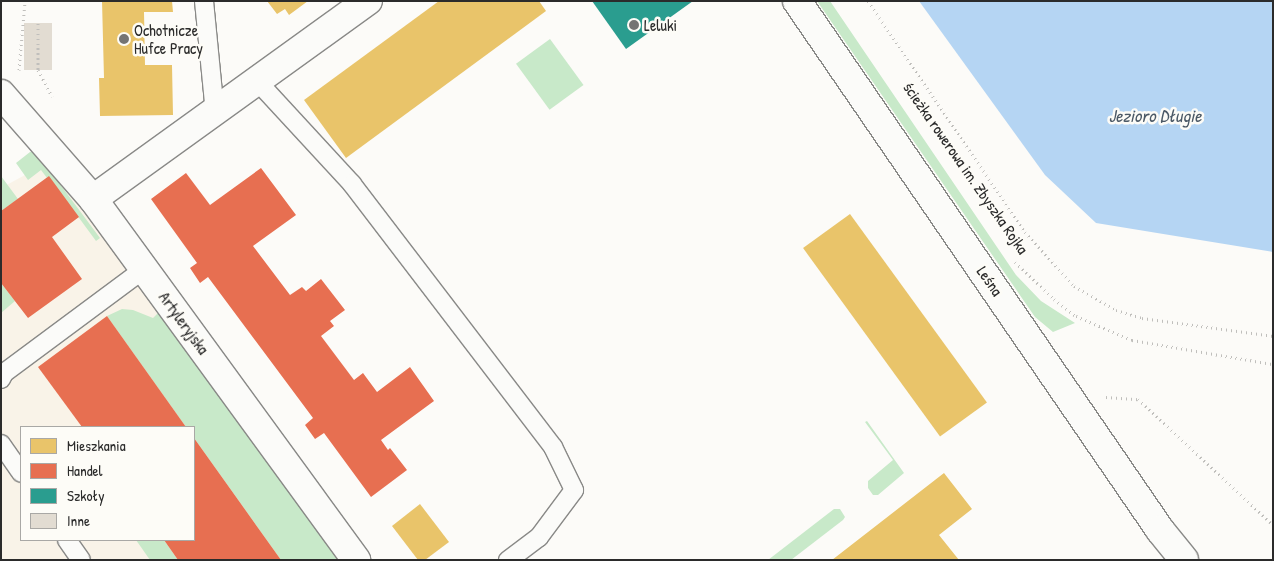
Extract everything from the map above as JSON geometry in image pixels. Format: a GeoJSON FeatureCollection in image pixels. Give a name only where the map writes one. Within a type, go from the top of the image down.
{"type":"FeatureCollection","features":[{"type":"Feature","properties":{"kind":"street"},"geometry":{"type":"LineString","coordinates":[[94,199],[368,1]]}},
{"type":"Feature","properties":{"kind":"street","name":"Leśna"},"geometry":{"type":"LineString","coordinates":[[797,1],[1160,530],[1184,560]]}},
{"type":"Feature","properties":{"kind":"street","name":"Artyleryjska"},"geometry":{"type":"LineString","coordinates":[[1,94],[94,199],[356,560]]}},
{"type":"Feature","properties":{"kind":"lane"},"geometry":{"type":"LineString","coordinates":[[204,1],[215,113]]}},
{"type":"Feature","properties":{"kind":"lane"},"geometry":{"type":"LineString","coordinates":[[258,82],[352,184],[553,447],[574,490],[539,536],[508,560]]}},
{"type":"Feature","properties":{"kind":"lane"},"geometry":{"type":"LineString","coordinates":[[1,379],[4,373],[144,269]]}},
{"type":"Feature","properties":{"kind":"lane"},"geometry":{"type":"LineString","coordinates":[[1,444],[20,472]]}},
{"type":"Feature","properties":{"kind":"lane"},"geometry":{"type":"LineString","coordinates":[[69,541],[81,560]]}},
{"type":"Feature","properties":{"kind":"path"},"geometry":{"type":"LineString","coordinates":[[20,70],[25,1]]}},
{"type":"Feature","properties":{"kind":"path"},"geometry":{"type":"LineString","coordinates":[[868,1],[1025,232],[1074,286],[1116,310],[1142,318],[1273,336]]}},
{"type":"Feature","properties":{"kind":"path"},"geometry":{"type":"LineString","coordinates":[[38,24],[38,70],[52,96]]}},
{"type":"Feature","properties":{"kind":"path","name":"ścieżka rowerowa im. Zbyszka Rojka"},"geometry":{"type":"LineString","coordinates":[[1010,257],[1054,299],[1076,316],[1132,340],[1273,364]]}},
{"type":"Feature","properties":{"kind":"path"},"geometry":{"type":"LineString","coordinates":[[1076,405],[1093,396],[1138,399],[1273,526]]}},
{"type":"Feature","properties":{"kind":"shaded area"},"geometry":{"type":"Polygon","coordinates":[[[49,162],[337,560],[1,560],[1,188],[49,162]]]}},
{"type":"Feature","properties":{"kind":"green space"},"geometry":{"type":"Polygon","coordinates":[[[817,1],[830,1],[1016,275],[1041,301],[1075,323],[1053,332],[1035,317],[817,1]]]}},
{"type":"Feature","properties":{"kind":"green space"},"geometry":{"type":"Polygon","coordinates":[[[550,39],[584,85],[550,110],[516,64],[550,39]]]}},
{"type":"Feature","properties":{"kind":"green space"},"geometry":{"type":"Polygon","coordinates":[[[30,152],[36,152],[100,238],[96,241],[49,177],[47,178],[41,170],[28,180],[16,163],[30,152]]]}},
{"type":"Feature","properties":{"kind":"green space"},"geometry":{"type":"Polygon","coordinates":[[[1,176],[18,199],[1,211],[1,176]]]}},
{"type":"Feature","properties":{"kind":"green space"},"geometry":{"type":"Polygon","coordinates":[[[1,283],[15,301],[1,313],[1,283]]]}},
{"type":"Feature","properties":{"kind":"green space"},"geometry":{"type":"Polygon","coordinates":[[[122,309],[133,310],[153,318],[158,313],[339,560],[281,560],[195,439],[195,426],[185,426],[107,316],[122,309]]]}},
{"type":"Feature","properties":{"kind":"green space"},"geometry":{"type":"Polygon","coordinates":[[[867,421],[904,473],[878,495],[873,495],[868,488],[868,481],[893,460],[865,422],[867,421]]]}},
{"type":"Feature","properties":{"kind":"green space"},"geometry":{"type":"Polygon","coordinates":[[[834,509],[840,509],[845,517],[843,520],[791,560],[768,560],[834,509]]]}},
{"type":"Feature","properties":{"kind":"green space"},"geometry":{"type":"Polygon","coordinates":[[[137,541],[165,541],[178,560],[150,560],[137,541]]]}},
{"type":"Feature","properties":{"kind":"water","name":"Jezioro Długie"},"geometry":{"type":"Polygon","coordinates":[[[919,1],[1273,1],[1273,252],[1096,223],[1045,175],[919,1]]]}},
{"type":"Feature","properties":{"kind":"building: Mieszkania","name":"Ochotnicze Hufce Pracy"},"geometry":{"type":"Polygon","coordinates":[[[102,1],[172,1],[173,12],[144,12],[145,65],[172,65],[173,115],[100,116],[99,78],[104,78],[102,1]]]}},
{"type":"Feature","properties":{"kind":"building: Mieszkania"},"geometry":{"type":"Polygon","coordinates":[[[267,1],[308,1],[289,15],[285,9],[277,14],[267,1]]]}},
{"type":"Feature","properties":{"kind":"building: Mieszkania"},"geometry":{"type":"Polygon","coordinates":[[[439,1],[539,1],[546,11],[346,158],[304,100],[439,1]]]}},
{"type":"Feature","properties":{"kind":"building: Mieszkania"},"geometry":{"type":"Polygon","coordinates":[[[850,214],[987,403],[940,437],[803,248],[850,214]]]}},
{"type":"Feature","properties":{"kind":"building: Mieszkania"},"geometry":{"type":"Polygon","coordinates":[[[944,473],[972,509],[939,535],[959,560],[832,560],[944,473]]]}},
{"type":"Feature","properties":{"kind":"building: Mieszkania"},"geometry":{"type":"Polygon","coordinates":[[[420,504],[449,542],[425,560],[418,560],[392,526],[420,504]]]}},
{"type":"Feature","properties":{"kind":"building: Handel"},"geometry":{"type":"Polygon","coordinates":[[[261,168],[296,215],[253,246],[290,295],[302,287],[306,291],[321,279],[345,310],[330,321],[334,326],[321,336],[354,380],[363,373],[377,392],[410,367],[434,401],[381,440],[388,450],[390,448],[407,470],[371,497],[324,433],[315,439],[305,425],[313,418],[208,277],[200,283],[190,268],[197,263],[151,199],[186,173],[210,205],[261,168]]]}},
{"type":"Feature","properties":{"kind":"building: Handel"},"geometry":{"type":"Polygon","coordinates":[[[49,176],[79,217],[52,237],[82,279],[28,318],[1,283],[1,211],[49,176]]]}},
{"type":"Feature","properties":{"kind":"building: Handel"},"geometry":{"type":"Polygon","coordinates":[[[107,316],[185,426],[81,426],[38,367],[107,316]]]}},
{"type":"Feature","properties":{"kind":"building: Handel"},"geometry":{"type":"Polygon","coordinates":[[[195,439],[281,560],[178,560],[165,541],[195,541],[195,439]]]}},
{"type":"Feature","properties":{"kind":"building: Szkoły","name":"Leluki"},"geometry":{"type":"Polygon","coordinates":[[[592,1],[693,1],[626,49],[592,1]]]}},
{"type":"Feature","properties":{"kind":"building: Inne"},"geometry":{"type":"Polygon","coordinates":[[[24,23],[52,23],[52,70],[24,70],[24,23]]]}},
{"type":"Feature","properties":{"kind":"place","name":"Leluki"},"geometry":{"type":"Point","coordinates":[634,25]}},
{"type":"Feature","properties":{"kind":"place","name":"Ochotnicze Hufce Pracy"},"geometry":{"type":"Point","coordinates":[124,39]}}]}
